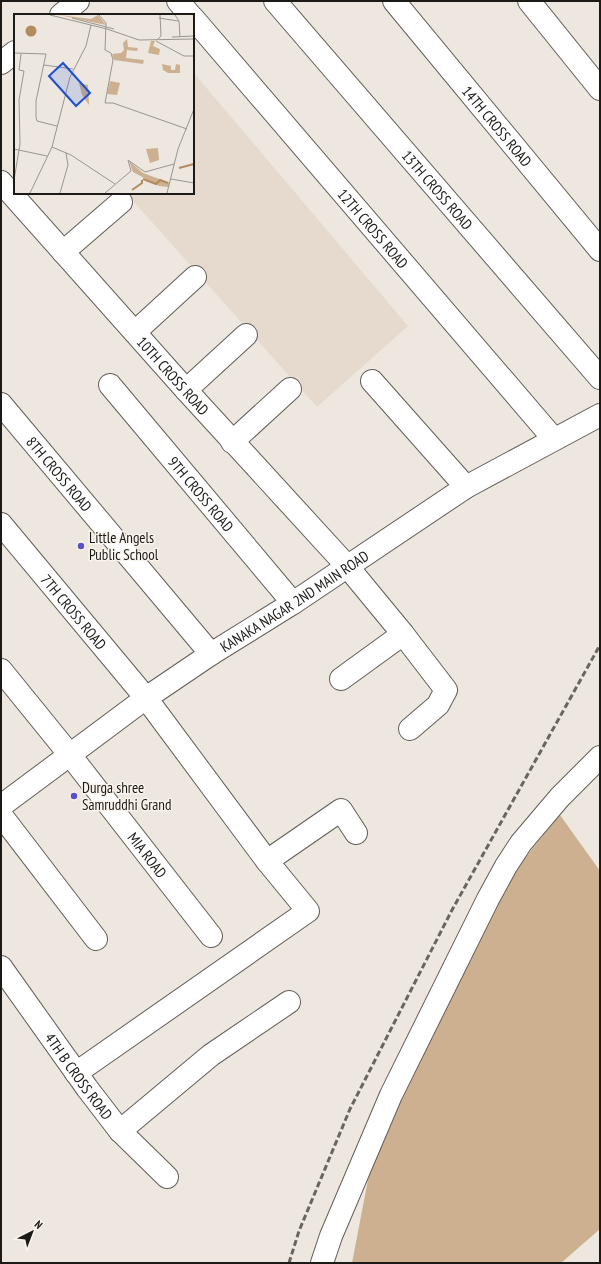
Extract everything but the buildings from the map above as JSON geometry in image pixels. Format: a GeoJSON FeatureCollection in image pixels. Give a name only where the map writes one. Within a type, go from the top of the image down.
{"type":"FeatureCollection","features":[{"type":"Feature","properties":{"kind":"street"},"geometry":{"type":"LineString","coordinates":[[61,14],[78,1]]}},
{"type":"Feature","properties":{"kind":"street"},"geometry":{"type":"LineString","coordinates":[[178,1],[189,14]]}},
{"type":"Feature","properties":{"kind":"street","name":"13TH CROSS ROAD"},"geometry":{"type":"LineString","coordinates":[[275,1],[600,378]]}},
{"type":"Feature","properties":{"kind":"street","name":"14TH CROSS ROAD"},"geometry":{"type":"LineString","coordinates":[[394,1],[600,250]]}},
{"type":"Feature","properties":{"kind":"street"},"geometry":{"type":"LineString","coordinates":[[529,1],[600,89]]}},
{"type":"Feature","properties":{"kind":"street","name":"12TH CROSS ROAD"},"geometry":{"type":"LineString","coordinates":[[194,19],[553,438]]}},
{"type":"Feature","properties":{"kind":"street"},"geometry":{"type":"LineString","coordinates":[[1,63],[14,53]]}},
{"type":"Feature","properties":{"kind":"street","name":"10TH CROSS ROAD"},"geometry":{"type":"LineString","coordinates":[[6,187],[232,442],[347,566],[403,634],[446,690],[438,704],[410,729]]}},
{"type":"Feature","properties":{"kind":"street"},"geometry":{"type":"LineString","coordinates":[[63,252],[120,202]]}},
{"type":"Feature","properties":{"kind":"street"},"geometry":{"type":"LineString","coordinates":[[134,332],[195,278]]}},
{"type":"Feature","properties":{"kind":"street"},"geometry":{"type":"LineString","coordinates":[[186,390],[246,335]]}},
{"type":"Feature","properties":{"kind":"street"},"geometry":{"type":"LineString","coordinates":[[372,381],[466,487]]}},
{"type":"Feature","properties":{"kind":"street","name":"9TH CROSS ROAD"},"geometry":{"type":"LineString","coordinates":[[110,385],[293,603]]}},
{"type":"Feature","properties":{"kind":"street"},"geometry":{"type":"LineString","coordinates":[[232,442],[290,389]]}},
{"type":"Feature","properties":{"kind":"street","name":"8TH CROSS ROAD"},"geometry":{"type":"LineString","coordinates":[[1,404],[212,654]]}},
{"type":"Feature","properties":{"kind":"street","name":"KANAKA NAGAR 2ND MAIN ROAD"},"geometry":{"type":"LineString","coordinates":[[1,806],[146,698],[293,603],[466,487],[553,438],[600,414]]}},
{"type":"Feature","properties":{"kind":"street","name":"7TH CROSS ROAD"},"geometry":{"type":"LineString","coordinates":[[1,524],[146,698],[267,861],[308,911],[76,1073]]}},
{"type":"Feature","properties":{"kind":"street"},"geometry":{"type":"LineString","coordinates":[[342,679],[403,634]]}},
{"type":"Feature","properties":{"kind":"street","name":"MIA ROAD"},"geometry":{"type":"LineString","coordinates":[[1,670],[70,755],[211,936]]}},
{"type":"Feature","properties":{"kind":"street"},"geometry":{"type":"LineString","coordinates":[[322,1263],[331,1236],[391,1095],[488,899],[506,866],[560,797],[600,756]]}},
{"type":"Feature","properties":{"kind":"street"},"geometry":{"type":"LineString","coordinates":[[267,861],[341,810],[356,833]]}},
{"type":"Feature","properties":{"kind":"street"},"geometry":{"type":"LineString","coordinates":[[1,815],[96,939]]}},
{"type":"Feature","properties":{"kind":"street","name":"4TH B CROSS ROAD"},"geometry":{"type":"LineString","coordinates":[[1,967],[76,1073],[120,1131],[167,1177]]}},
{"type":"Feature","properties":{"kind":"street"},"geometry":{"type":"LineString","coordinates":[[120,1131],[211,1054],[289,1002]]}},
{"type":"Feature","properties":{"kind":"shaded area"},"geometry":{"type":"Polygon","coordinates":[[[194,73],[408,326],[317,407],[127,194],[194,194],[194,73]]]}},
{"type":"Feature","properties":{"kind":"shaded area"},"geometry":{"type":"Polygon","coordinates":[[[560,815],[600,871],[600,1229],[561,1263],[352,1263],[371,1164],[494,896],[560,815]]]}},
{"type":"Feature","properties":{"kind":"railway"},"geometry":{"type":"LineString","coordinates":[[289,1263],[299,1231],[350,1109],[452,910],[600,645]]}},
{"type":"Feature","properties":{"kind":"place","name":"Little Angels Public School"},"geometry":{"type":"Point","coordinates":[81,546]}},
{"type":"Feature","properties":{"kind":"place","name":"Durga shree Samruddhi Grand"},"geometry":{"type":"Point","coordinates":[74,796]}}]}
